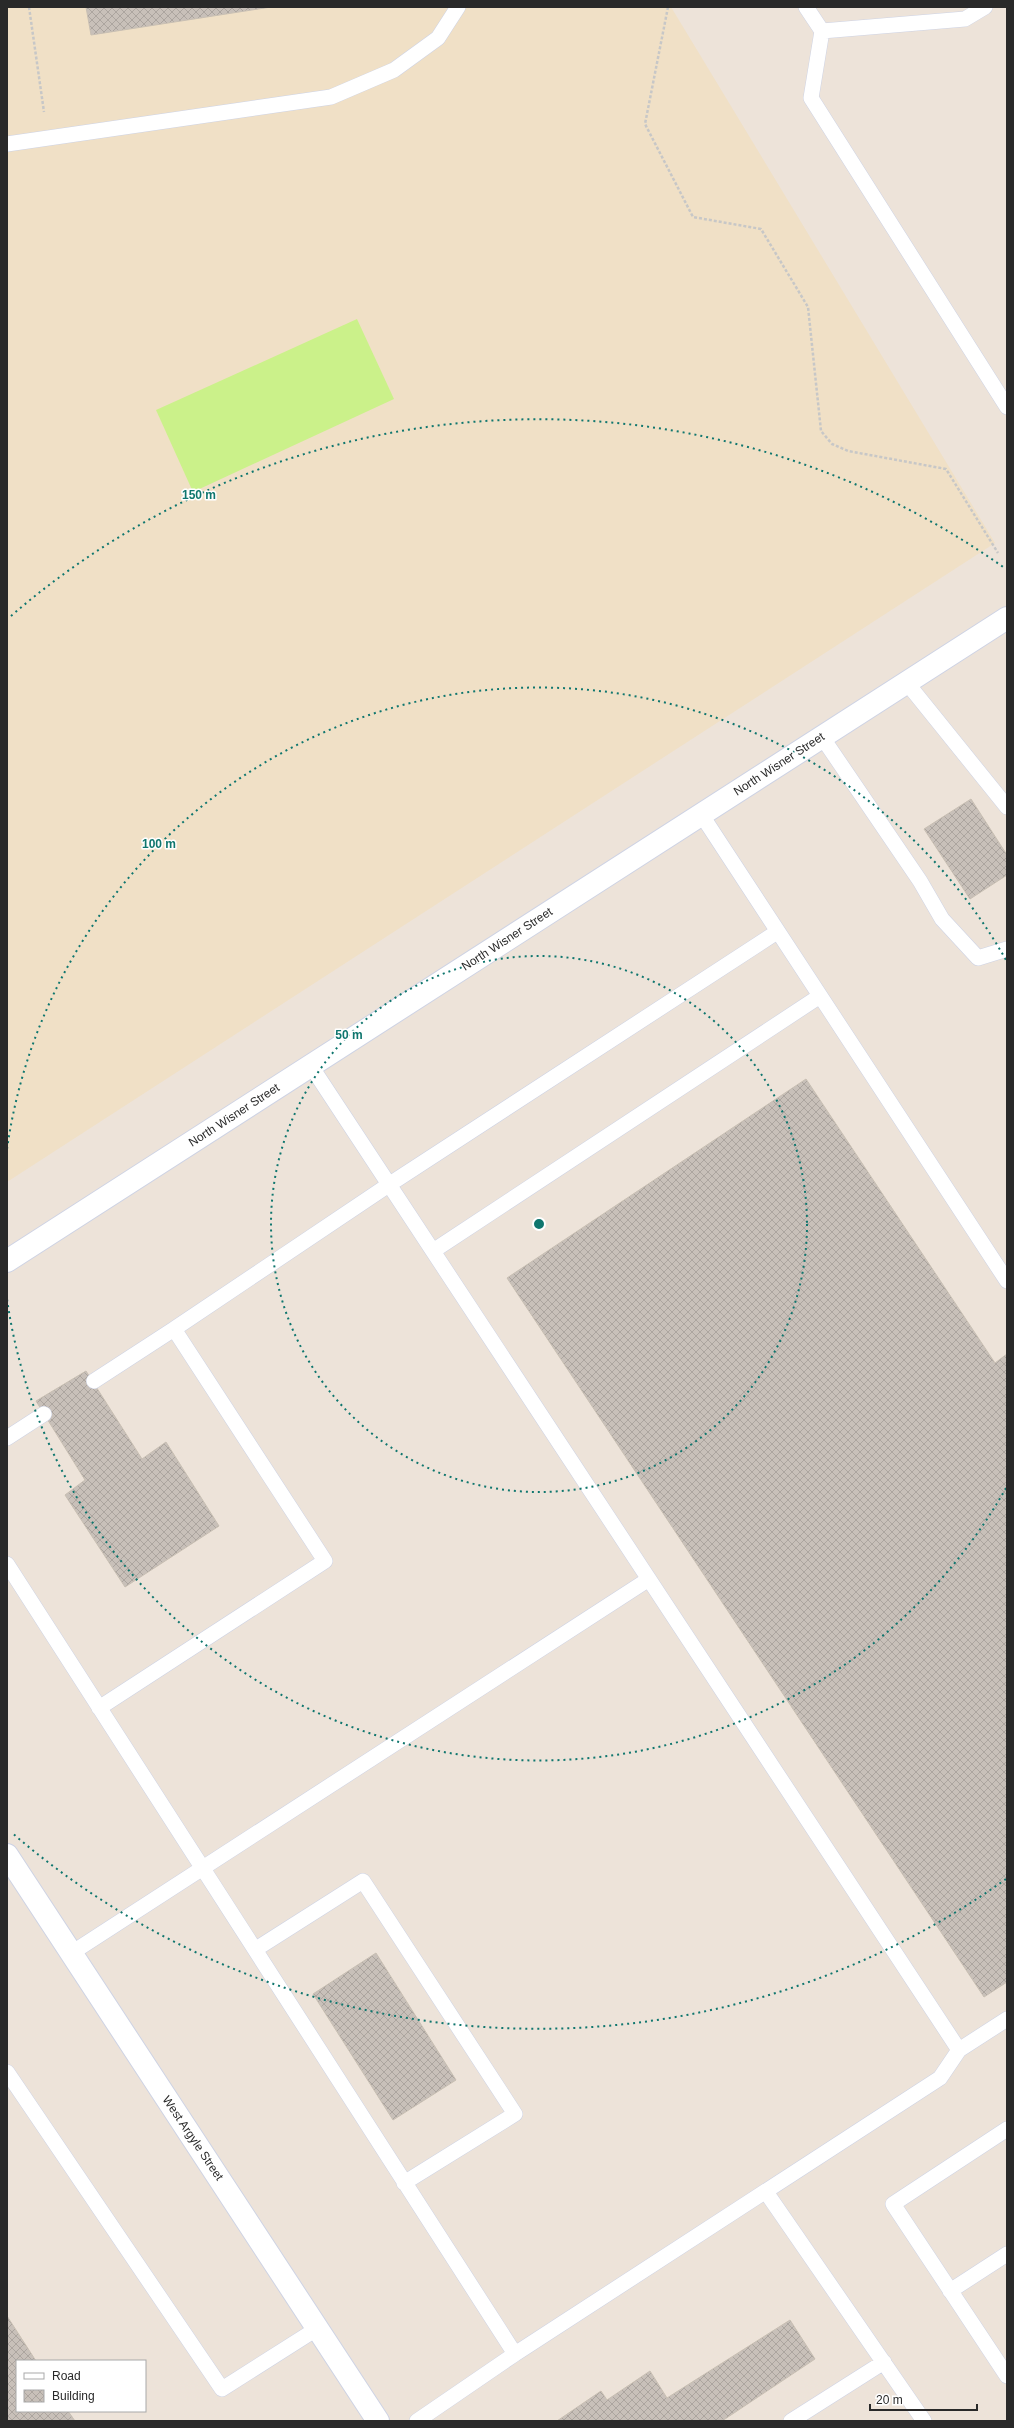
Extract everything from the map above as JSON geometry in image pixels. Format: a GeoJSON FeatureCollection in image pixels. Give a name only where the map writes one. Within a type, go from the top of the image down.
{"type":"FeatureCollection","features":[{"type":"Feature","properties":{"kind":"street","name":"North Wisner Street"},"geometry":{"type":"LineString","coordinates":[[7,1261],[1007,618]]}},
{"type":"Feature","properties":{"kind":"street","name":"West Argyle Street"},"geometry":{"type":"LineString","coordinates":[[7,1855],[70,1954],[378,2421]]}},
{"type":"Feature","properties":{"kind":"lane"},"geometry":{"type":"LineString","coordinates":[[7,144],[330,97],[394,70],[438,38],[458,7]]}},
{"type":"Feature","properties":{"kind":"lane"},"geometry":{"type":"LineString","coordinates":[[806,7],[822,31],[811,98],[1007,407]]}},
{"type":"Feature","properties":{"kind":"lane"},"geometry":{"type":"LineString","coordinates":[[822,31],[965,19],[985,7]]}},
{"type":"Feature","properties":{"kind":"lane"},"geometry":{"type":"LineString","coordinates":[[906,683],[1007,807]]}},
{"type":"Feature","properties":{"kind":"lane"},"geometry":{"type":"LineString","coordinates":[[822,737],[916,874],[942,919],[978,958],[1007,949]]}},
{"type":"Feature","properties":{"kind":"lane"},"geometry":{"type":"LineString","coordinates":[[701,814],[1007,1281]]}},
{"type":"Feature","properties":{"kind":"lane"},"geometry":{"type":"LineString","coordinates":[[94,1381],[390,1184],[778,932]]}},
{"type":"Feature","properties":{"kind":"lane"},"geometry":{"type":"LineString","coordinates":[[433,1251],[820,996]]}},
{"type":"Feature","properties":{"kind":"lane"},"geometry":{"type":"LineString","coordinates":[[311,1066],[959,2050]]}},
{"type":"Feature","properties":{"kind":"lane"},"geometry":{"type":"LineString","coordinates":[[99,1708],[325,1562],[174,1328]]}},
{"type":"Feature","properties":{"kind":"lane"},"geometry":{"type":"LineString","coordinates":[[7,1438],[44,1414]]}},
{"type":"Feature","properties":{"kind":"lane"},"geometry":{"type":"LineString","coordinates":[[7,1564],[99,1708],[204,1867],[404,2183],[515,2354]]}},
{"type":"Feature","properties":{"kind":"lane"},"geometry":{"type":"LineString","coordinates":[[70,1954],[649,1579]]}},
{"type":"Feature","properties":{"kind":"lane"},"geometry":{"type":"LineString","coordinates":[[256,1949],[363,1881],[515,2114],[404,2183]]}},
{"type":"Feature","properties":{"kind":"lane"},"geometry":{"type":"LineString","coordinates":[[417,2421],[515,2354],[940,2078],[959,2050],[1007,2019]]}},
{"type":"Feature","properties":{"kind":"lane"},"geometry":{"type":"LineString","coordinates":[[7,2072],[222,2389],[318,2328]]}},
{"type":"Feature","properties":{"kind":"lane"},"geometry":{"type":"LineString","coordinates":[[1007,2129],[892,2204],[1007,2375]]}},
{"type":"Feature","properties":{"kind":"lane"},"geometry":{"type":"LineString","coordinates":[[766,2192],[924,2421]]}},
{"type":"Feature","properties":{"kind":"lane"},"geometry":{"type":"LineString","coordinates":[[950,2291],[1007,2254]]}},
{"type":"Feature","properties":{"kind":"lane"},"geometry":{"type":"LineString","coordinates":[[791,2421],[884,2362]]}},
{"type":"Feature","properties":{"kind":"path"},"geometry":{"type":"LineString","coordinates":[[29,7],[45,117]]}},
{"type":"Feature","properties":{"kind":"path"},"geometry":{"type":"LineString","coordinates":[[668,7],[645,124],[692,217],[761,229],[808,307],[821,431],[832,444],[848,451],[946,470],[998,553]]}},
{"type":"Feature","properties":{"kind":"shaded area"},"geometry":{"type":"Polygon","coordinates":[[[7,7],[671,7],[995,543],[7,1182],[7,7]]]}},
{"type":"Feature","properties":{"kind":"green space"},"geometry":{"type":"Polygon","coordinates":[[[357,319],[394,399],[193,492],[156,410],[357,319]]]}},
{"type":"Feature","properties":{"kind":"building"},"geometry":{"type":"Polygon","coordinates":[[[86,7],[271,7],[91,35],[86,7]]]}},
{"type":"Feature","properties":{"kind":"building"},"geometry":{"type":"Polygon","coordinates":[[[971,799],[1007,855],[1007,875],[970,899],[924,829],[971,799]]]}},
{"type":"Feature","properties":{"kind":"building"},"geometry":{"type":"Polygon","coordinates":[[[806,1079],[995,1363],[1007,1354],[1007,1982],[984,1997],[507,1278],[806,1079]]]}},
{"type":"Feature","properties":{"kind":"building"},"geometry":{"type":"Polygon","coordinates":[[[86,1371],[142,1459],[166,1442],[219,1526],[125,1587],[65,1495],[85,1480],[36,1401],[86,1371]]]}},
{"type":"Feature","properties":{"kind":"building"},"geometry":{"type":"Polygon","coordinates":[[[376,1953],[456,2080],[393,2120],[313,1994],[376,1953]]]}},
{"type":"Feature","properties":{"kind":"building"},"geometry":{"type":"Polygon","coordinates":[[[7,2316],[35,2360],[16,2360],[16,2412],[69,2412],[75,2421],[7,2421],[7,2316]]]}},
{"type":"Feature","properties":{"kind":"building"},"geometry":{"type":"Polygon","coordinates":[[[790,2320],[815,2359],[722,2421],[557,2421],[601,2391],[607,2400],[650,2371],[667,2398],[790,2320]]]}}]}
